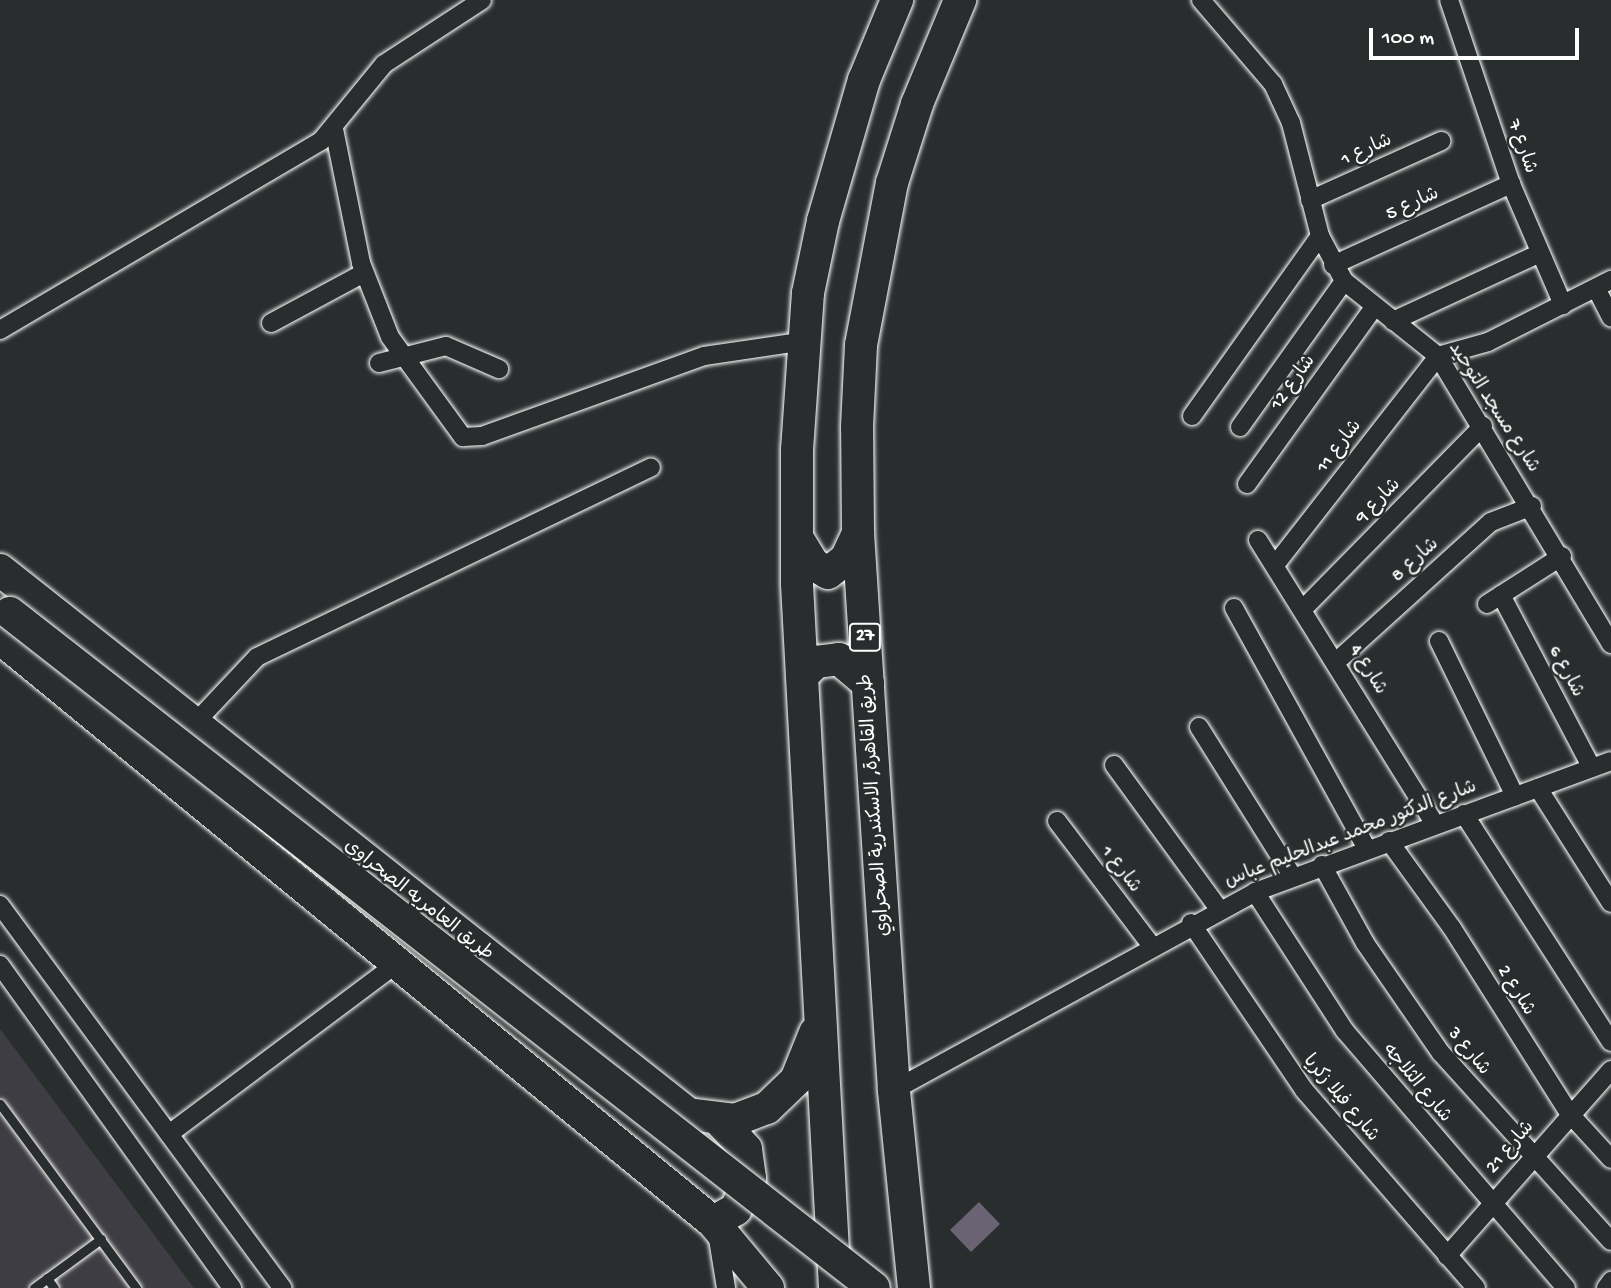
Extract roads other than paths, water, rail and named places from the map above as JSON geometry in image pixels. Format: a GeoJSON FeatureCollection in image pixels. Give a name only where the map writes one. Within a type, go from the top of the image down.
{"type":"FeatureCollection","features":[{"type":"Feature","properties":{"kind":"highway"},"geometry":{"type":"LineString","coordinates":[[835,1288],[802,676],[798,539],[805,341],[808,293],[841,150],[897,0]]}},
{"type":"Feature","properties":{"kind":"highway","name":"طريق القاهرة, الاسكندرية الصحراوي"},"geometry":{"type":"LineString","coordinates":[[914,1288],[894,1090],[858,533],[861,345],[873,264],[916,104],[960,0]]}},
{"type":"Feature","properties":{"kind":"highway","name":"27"},"geometry":{"type":"LineString","coordinates":[[798,539],[813,564],[828,573],[846,559],[858,533]]}},
{"type":"Feature","properties":{"kind":"highway","name":"طريق العامريه الصحراوى"},"geometry":{"type":"LineString","coordinates":[[0,570],[666,1100],[688,1114],[719,1120],[752,1116],[787,1091],[803,1068],[820,1018]]}},
{"type":"Feature","properties":{"kind":"highway"},"geometry":{"type":"LineString","coordinates":[[3,619],[400,961],[713,1222],[768,1288]]}},
{"type":"Feature","properties":{"kind":"highway"},"geometry":{"type":"LineString","coordinates":[[3,619],[874,1288]]}},
{"type":"Feature","properties":{"kind":"highway","name":"27"},"geometry":{"type":"LineString","coordinates":[[802,676],[816,662],[839,659],[868,683]]}},
{"type":"Feature","properties":{"kind":"highway"},"geometry":{"type":"LineString","coordinates":[[713,1222],[736,1209],[750,1178],[746,1149],[719,1120]]}},
{"type":"Feature","properties":{"kind":"street"},"geometry":{"type":"LineString","coordinates":[[0,330],[334,129],[394,55],[482,0]]}},
{"type":"Feature","properties":{"kind":"street","name":"شارع مسجد التوحيد"},"geometry":{"type":"LineString","coordinates":[[1201,0],[1273,84],[1291,123],[1320,236],[1333,265],[1344,281],[1438,356],[1562,555],[1611,644]]}},
{"type":"Feature","properties":{"kind":"street","name":"شارع 7"},"geometry":{"type":"LineString","coordinates":[[1449,0],[1511,184],[1563,305]]}},
{"type":"Feature","properties":{"kind":"street"},"geometry":{"type":"LineString","coordinates":[[334,129],[364,273],[402,357],[457,433],[470,438],[704,356],[805,341]]}},
{"type":"Feature","properties":{"kind":"street","name":"شارع 1"},"geometry":{"type":"LineString","coordinates":[[1310,200],[1441,141]]}},
{"type":"Feature","properties":{"kind":"street","name":"شارع 5"},"geometry":{"type":"LineString","coordinates":[[1333,265],[1511,184]]}},
{"type":"Feature","properties":{"kind":"street"},"geometry":{"type":"LineString","coordinates":[[1192,416],[1320,236]]}},
{"type":"Feature","properties":{"kind":"street"},"geometry":{"type":"LineString","coordinates":[[1393,321],[1540,253]]}},
{"type":"Feature","properties":{"kind":"street"},"geometry":{"type":"LineString","coordinates":[[271,323],[364,273]]}},
{"type":"Feature","properties":{"kind":"street"},"geometry":{"type":"LineString","coordinates":[[1240,427],[1344,281]]}},
{"type":"Feature","properties":{"kind":"street"},"geometry":{"type":"LineString","coordinates":[[1438,356],[1488,341],[1604,284],[1611,317]]}},
{"type":"Feature","properties":{"kind":"street","name":"شارع 12"},"geometry":{"type":"LineString","coordinates":[[1247,484],[1375,306]]}},
{"type":"Feature","properties":{"kind":"street"},"geometry":{"type":"LineString","coordinates":[[379,363],[446,346],[499,369]]}},
{"type":"Feature","properties":{"kind":"street","name":"شارع 11"},"geometry":{"type":"LineString","coordinates":[[1275,565],[1438,356]]}},
{"type":"Feature","properties":{"kind":"street","name":"شارع 9"},"geometry":{"type":"LineString","coordinates":[[1304,607],[1483,426]]}},
{"type":"Feature","properties":{"kind":"street"},"geometry":{"type":"LineString","coordinates":[[193,725],[257,657],[651,467]]}},
{"type":"Feature","properties":{"kind":"street","name":"شارع 8"},"geometry":{"type":"LineString","coordinates":[[1337,661],[1491,522],[1532,506]]}},
{"type":"Feature","properties":{"kind":"street","name":"شارع 4"},"geometry":{"type":"LineString","coordinates":[[1258,540],[1304,607],[1435,824]]}},
{"type":"Feature","properties":{"kind":"street","name":"شارع 6"},"geometry":{"type":"LineString","coordinates":[[1562,555],[1494,599],[1592,768]]}},
{"type":"Feature","properties":{"kind":"street"},"geometry":{"type":"LineString","coordinates":[[1234,608],[1367,849]]}},
{"type":"Feature","properties":{"kind":"street"},"geometry":{"type":"LineString","coordinates":[[1439,641],[1515,796]]}},
{"type":"Feature","properties":{"kind":"street"},"geometry":{"type":"LineString","coordinates":[[1199,727],[1293,877]]}},
{"type":"Feature","properties":{"kind":"street","name":"شارع الدكتور محمد عبدالحليم عباس"},"geometry":{"type":"LineString","coordinates":[[894,1090],[1151,944],[1255,892],[1322,865],[1611,761]]}},
{"type":"Feature","properties":{"kind":"street"},"geometry":{"type":"LineString","coordinates":[[1114,765],[1219,909]]}},
{"type":"Feature","properties":{"kind":"street"},"geometry":{"type":"LineString","coordinates":[[1538,788],[1611,903]]}},
{"type":"Feature","properties":{"kind":"street"},"geometry":{"type":"LineString","coordinates":[[1464,814],[1611,1042]]}},
{"type":"Feature","properties":{"kind":"street","name":"شارع 1"},"geometry":{"type":"LineString","coordinates":[[1057,821],[1151,944]]}},
{"type":"Feature","properties":{"kind":"street","name":"شارع 2"},"geometry":{"type":"LineString","coordinates":[[1389,841],[1452,929],[1569,1113],[1611,1159]]}},
{"type":"Feature","properties":{"kind":"street","name":"شارع 3"},"geometry":{"type":"LineString","coordinates":[[1322,865],[1401,999],[1450,1064],[1611,1241]]}},
{"type":"Feature","properties":{"kind":"street","name":"شارع الثلاجه"},"geometry":{"type":"LineString","coordinates":[[1255,892],[1345,1031],[1490,1205],[1566,1288]]}},
{"type":"Feature","properties":{"kind":"street"},"geometry":{"type":"LineString","coordinates":[[0,905],[282,1288]]}},
{"type":"Feature","properties":{"kind":"street","name":"شارع فيلا زكريا"},"geometry":{"type":"LineString","coordinates":[[1191,923],[1304,1090],[1476,1288]]}},
{"type":"Feature","properties":{"kind":"street"},"geometry":{"type":"LineString","coordinates":[[169,1134],[400,961]]}},
{"type":"Feature","properties":{"kind":"street"},"geometry":{"type":"LineString","coordinates":[[0,965],[232,1288]]}},
{"type":"Feature","properties":{"kind":"street","name":"شارع 21"},"geometry":{"type":"LineString","coordinates":[[1447,1256],[1569,1113],[1611,1070]]}},
{"type":"Feature","properties":{"kind":"street"},"geometry":{"type":"LineString","coordinates":[[713,1222],[726,1265],[726,1288]]}},
{"type":"Feature","properties":{"kind":"street"},"geometry":{"type":"LineString","coordinates":[[1606,1288],[1611,1281]]}},
{"type":"Feature","properties":{"kind":"lane"},"geometry":{"type":"LineString","coordinates":[[0,1104],[136,1288]]}},
{"type":"Feature","properties":{"kind":"lane"},"geometry":{"type":"LineString","coordinates":[[34,1288],[101,1239]]}},
{"type":"Feature","properties":{"kind":"lane"},"geometry":{"type":"LineString","coordinates":[[47,1278],[54,1288]]}}]}
